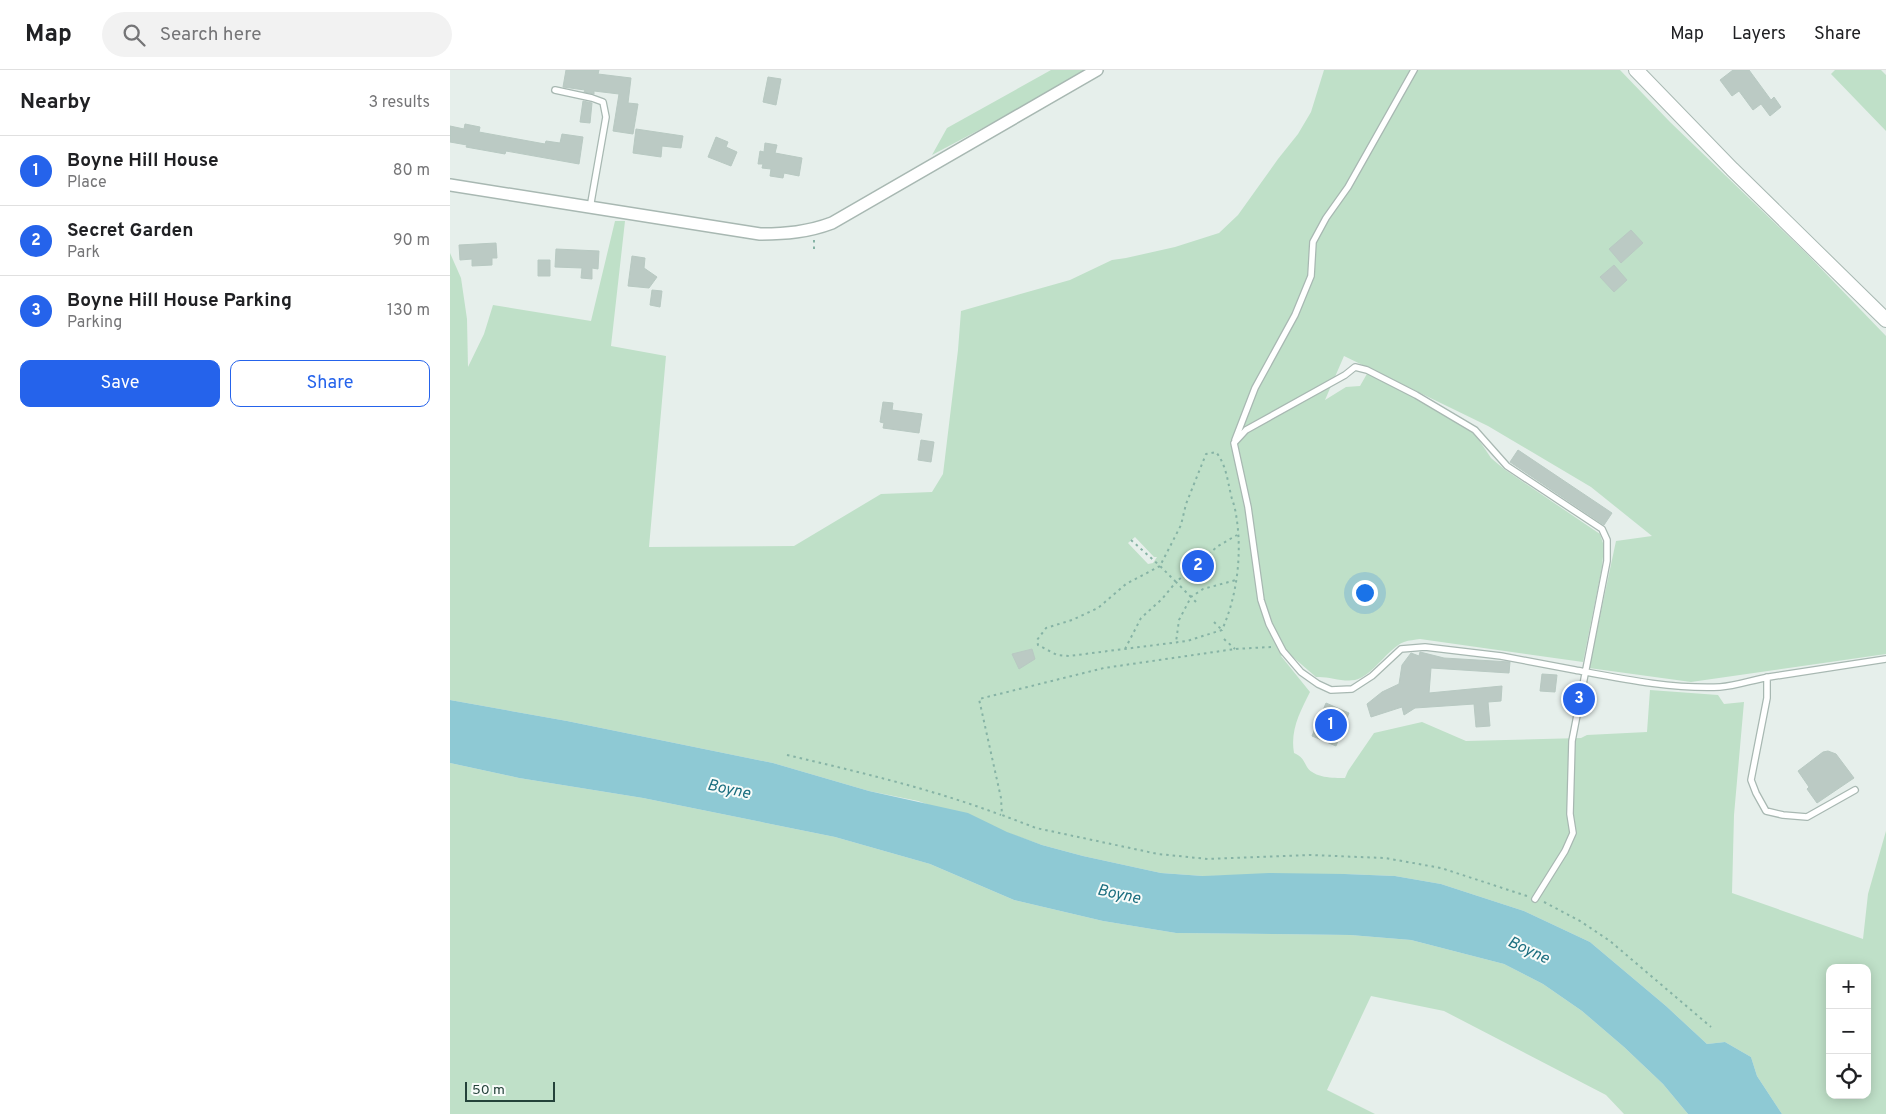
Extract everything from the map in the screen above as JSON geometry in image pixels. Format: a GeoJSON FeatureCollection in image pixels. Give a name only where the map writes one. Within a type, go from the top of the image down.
{"type":"FeatureCollection","features":[{"type":"Feature","properties":{"kind":"street"},"geometry":{"type":"LineString","coordinates":[[450,185],[760,234],[790,234],[814,230],[832,222],[1097,70]]}},
{"type":"Feature","properties":{"kind":"street"},"geometry":{"type":"LineString","coordinates":[[1636,70],[1732,169],[1886,320]]}},
{"type":"Feature","properties":{"kind":"lane"},"geometry":{"type":"LineString","coordinates":[[1414,70],[1348,187],[1312,242],[1311,276],[1295,315],[1255,388],[1234,443],[1237,464],[1248,507],[1261,600],[1268,624],[1281,647],[1301,672],[1318,684],[1331,690],[1352,689],[1372,676],[1401,649],[1425,647],[1501,656],[1631,681],[1688,687],[1722,687],[1767,677],[1886,659]]}},
{"type":"Feature","properties":{"kind":"lane"},"geometry":{"type":"LineString","coordinates":[[555,90],[603,102],[606,117],[590,208]]}},
{"type":"Feature","properties":{"kind":"lane"},"geometry":{"type":"LineString","coordinates":[[1234,443],[1246,430],[1345,375],[1355,367],[1367,370],[1409,392],[1475,430],[1508,466],[1602,529],[1607,540],[1607,561],[1572,741],[1570,814],[1573,833],[1565,851],[1535,899]]}},
{"type":"Feature","properties":{"kind":"lane"},"geometry":{"type":"LineString","coordinates":[[1767,677],[1767,698],[1751,780],[1766,811],[1807,817],[1855,790]]}},
{"type":"Feature","properties":{"kind":"path"},"geometry":{"type":"LineString","coordinates":[[1216,452],[1223,460],[1227,472],[1235,510],[1237,535],[1236,580],[1230,610],[1222,630],[1205,637],[1088,654],[1056,655],[1038,645],[1037,640],[1046,628],[1072,620],[1098,608],[1126,584],[1160,566],[1181,525],[1186,504],[1206,454],[1216,452]]}},
{"type":"Feature","properties":{"kind":"path"},"geometry":{"type":"LineString","coordinates":[[1124,649],[1141,618],[1162,599],[1176,582],[1218,546],[1237,535]]}},
{"type":"Feature","properties":{"kind":"path"},"geometry":{"type":"LineString","coordinates":[[1132,540],[1196,602]]}},
{"type":"Feature","properties":{"kind":"path"},"geometry":{"type":"LineString","coordinates":[[1176,642],[1179,620],[1191,597],[1204,589],[1236,580]]}},
{"type":"Feature","properties":{"kind":"path"},"geometry":{"type":"LineString","coordinates":[[1214,622],[1222,630]]}},
{"type":"Feature","properties":{"kind":"path"},"geometry":{"type":"LineString","coordinates":[[1224,639],[1234,649]]}},
{"type":"Feature","properties":{"kind":"path"},"geometry":{"type":"LineString","coordinates":[[1002,815],[1001,798],[979,698],[1104,668],[1234,649],[1281,647]]}},
{"type":"Feature","properties":{"kind":"path"},"geometry":{"type":"LineString","coordinates":[[787,755],[964,801],[1036,828],[1158,854],[1208,859],[1309,855],[1385,858],[1441,868],[1535,899],[1580,921],[1610,941],[1711,1027]]}},
{"type":"Feature","properties":{"kind":"green space"},"geometry":{"type":"Polygon","coordinates":[[[1051,70],[1088,70],[932,155],[947,128],[1051,70]]]}},
{"type":"Feature","properties":{"kind":"green space"},"geometry":{"type":"Polygon","coordinates":[[[1324,70],[1620,70],[1670,122],[1806,253],[1886,336],[1886,654],[1691,682],[1589,668],[1616,541],[1652,536],[1591,487],[1488,426],[1344,356],[1325,400],[1346,387],[1360,386],[1368,372],[1471,428],[1491,458],[1504,469],[1600,534],[1604,546],[1602,567],[1583,662],[1420,639],[1406,641],[1398,645],[1362,677],[1355,680],[1340,680],[1316,677],[1287,652],[1281,656],[1310,692],[1299,714],[1295,729],[1293,737],[1294,753],[1301,757],[1310,771],[1330,777],[1345,778],[1374,733],[1422,722],[1466,741],[1581,738],[1587,735],[1647,732],[1650,690],[1718,695],[1724,704],[1744,702],[1734,815],[1732,893],[1863,939],[1868,894],[1886,831],[1886,1114],[1782,1114],[1757,1076],[1751,1057],[1725,1042],[1707,1044],[1666,1006],[1590,942],[1524,911],[1441,884],[1395,876],[1345,874],[1203,876],[1161,873],[1042,845],[918,801],[869,791],[773,763],[567,721],[450,700],[450,253],[461,278],[467,319],[468,367],[484,334],[493,305],[591,321],[615,221],[625,221],[611,346],[666,356],[649,547],[794,546],[881,494],[932,492],[943,474],[961,311],[1070,280],[1112,260],[1175,247],[1219,233],[1238,215],[1298,134],[1311,112],[1324,70]],[[1135,537],[1128,543],[1148,564],[1153,563],[1157,557],[1154,557],[1135,537]]]}},
{"type":"Feature","properties":{"kind":"green space"},"geometry":{"type":"Polygon","coordinates":[[[1835,70],[1881,70],[1886,75],[1886,131],[1831,74],[1835,70]]]}},
{"type":"Feature","properties":{"kind":"green space"},"geometry":{"type":"Polygon","coordinates":[[[450,763],[519,778],[643,798],[835,837],[930,864],[1014,900],[1103,921],[1176,933],[1350,935],[1411,940],[1504,964],[1543,984],[1582,1011],[1663,1084],[1688,1114],[1624,1114],[1606,1095],[1444,1011],[1371,996],[1327,1090],[1375,1114],[450,1114],[450,763]]]}},
{"type":"Feature","properties":{"kind":"water","name":"Boyne"},"geometry":{"type":"Polygon","coordinates":[[[450,700],[567,721],[773,763],[869,791],[968,813],[1007,832],[1042,845],[1161,873],[1203,876],[1269,873],[1345,874],[1395,876],[1441,884],[1524,911],[1590,942],[1666,1006],[1707,1044],[1725,1042],[1751,1057],[1757,1076],[1782,1114],[1688,1114],[1663,1084],[1582,1011],[1543,984],[1504,964],[1411,940],[1350,935],[1176,933],[1103,921],[1014,900],[930,864],[835,837],[643,798],[519,778],[450,763],[450,700]]]}},
{"type":"Feature","properties":{"kind":"building"},"geometry":{"type":"Polygon","coordinates":[[[566,70],[599,70],[598,74],[631,78],[628,103],[638,104],[633,134],[613,131],[619,94],[594,91],[594,94],[584,92],[585,90],[563,87],[566,70]]]}},
{"type":"Feature","properties":{"kind":"building"},"geometry":{"type":"Polygon","coordinates":[[[1733,70],[1749,70],[1771,100],[1774,97],[1781,107],[1770,116],[1761,104],[1753,110],[1739,91],[1732,96],[1720,80],[1733,70]]]}},
{"type":"Feature","properties":{"kind":"building"},"geometry":{"type":"Polygon","coordinates":[[[768,77],[781,79],[776,105],[763,102],[768,77]]]}},
{"type":"Feature","properties":{"kind":"building"},"geometry":{"type":"Polygon","coordinates":[[[583,101],[592,103],[590,123],[580,122],[583,101]]]}},
{"type":"Feature","properties":{"kind":"building"},"geometry":{"type":"Polygon","coordinates":[[[465,124],[480,127],[479,132],[545,144],[546,141],[560,143],[562,134],[583,137],[579,164],[506,151],[505,154],[450,142],[450,126],[464,129],[465,124]]]}},
{"type":"Feature","properties":{"kind":"building"},"geometry":{"type":"Polygon","coordinates":[[[636,129],[683,136],[681,148],[662,146],[661,157],[633,153],[636,129]]]}},
{"type":"Feature","properties":{"kind":"building"},"geometry":{"type":"Polygon","coordinates":[[[716,137],[728,142],[726,147],[737,152],[731,166],[708,157],[716,137]]]}},
{"type":"Feature","properties":{"kind":"building"},"geometry":{"type":"Polygon","coordinates":[[[765,143],[777,145],[775,153],[802,158],[799,176],[784,173],[783,178],[770,176],[771,169],[762,168],[763,164],[758,164],[760,151],[764,152],[765,143]]]}},
{"type":"Feature","properties":{"kind":"building"},"geometry":{"type":"Polygon","coordinates":[[[1631,230],[1643,243],[1621,263],[1609,249],[1631,230]]]}},
{"type":"Feature","properties":{"kind":"building"},"geometry":{"type":"Polygon","coordinates":[[[496,243],[497,258],[492,258],[492,265],[472,266],[472,259],[460,260],[459,245],[496,243]]]}},
{"type":"Feature","properties":{"kind":"building"},"geometry":{"type":"Polygon","coordinates":[[[556,249],[599,251],[598,269],[592,268],[592,279],[581,278],[582,268],[555,267],[556,249]]]}},
{"type":"Feature","properties":{"kind":"building"},"geometry":{"type":"Polygon","coordinates":[[[632,256],[645,258],[644,268],[657,277],[649,288],[628,286],[632,256]]]}},
{"type":"Feature","properties":{"kind":"building"},"geometry":{"type":"Polygon","coordinates":[[[538,260],[550,260],[550,276],[538,276],[538,260]]]}},
{"type":"Feature","properties":{"kind":"building"},"geometry":{"type":"Polygon","coordinates":[[[1614,265],[1627,280],[1614,292],[1600,277],[1614,265]]]}},
{"type":"Feature","properties":{"kind":"building"},"geometry":{"type":"Polygon","coordinates":[[[652,290],[662,291],[660,307],[650,305],[652,290]]]}},
{"type":"Feature","properties":{"kind":"building"},"geometry":{"type":"Polygon","coordinates":[[[883,402],[893,403],[892,410],[922,414],[919,433],[883,428],[884,423],[880,422],[883,402]]]}},
{"type":"Feature","properties":{"kind":"building"},"geometry":{"type":"Polygon","coordinates":[[[921,440],[934,442],[931,462],[918,460],[921,440]]]}},
{"type":"Feature","properties":{"kind":"building"},"geometry":{"type":"Polygon","coordinates":[[[1518,450],[1612,513],[1604,525],[1510,462],[1518,450]]]}},
{"type":"Feature","properties":{"kind":"building"},"geometry":{"type":"Polygon","coordinates":[[[1032,649],[1035,659],[1019,669],[1012,654],[1032,649]]]}},
{"type":"Feature","properties":{"kind":"building"},"geometry":{"type":"Polygon","coordinates":[[[1420,652],[1444,658],[1510,662],[1509,673],[1431,668],[1429,693],[1502,686],[1501,701],[1488,702],[1490,726],[1476,727],[1474,704],[1415,708],[1404,715],[1402,707],[1371,717],[1367,704],[1382,692],[1399,684],[1402,665],[1411,653],[1419,656],[1420,652]]]}},
{"type":"Feature","properties":{"kind":"building"},"geometry":{"type":"Polygon","coordinates":[[[1542,674],[1557,675],[1555,692],[1540,691],[1542,674]]]}},
{"type":"Feature","properties":{"kind":"building"},"geometry":{"type":"Polygon","coordinates":[[[1326,703],[1349,713],[1336,746],[1312,736],[1326,703]]]}},
{"type":"Feature","properties":{"kind":"building"},"geometry":{"type":"Polygon","coordinates":[[[1828,751],[1836,754],[1854,778],[1817,803],[1798,771],[1823,752],[1828,751]]]}},
{"type":"Feature","properties":{"kind":"place","name":"Secret Garden"},"geometry":{"type":"Point","coordinates":[1198,566]}},
{"type":"Feature","properties":{"kind":"place","name":"Boyne Hill House Parking"},"geometry":{"type":"Point","coordinates":[1579,699]}},
{"type":"Feature","properties":{"kind":"place","name":"Boyne Hill House"},"geometry":{"type":"Point","coordinates":[1331,725]}}]}
